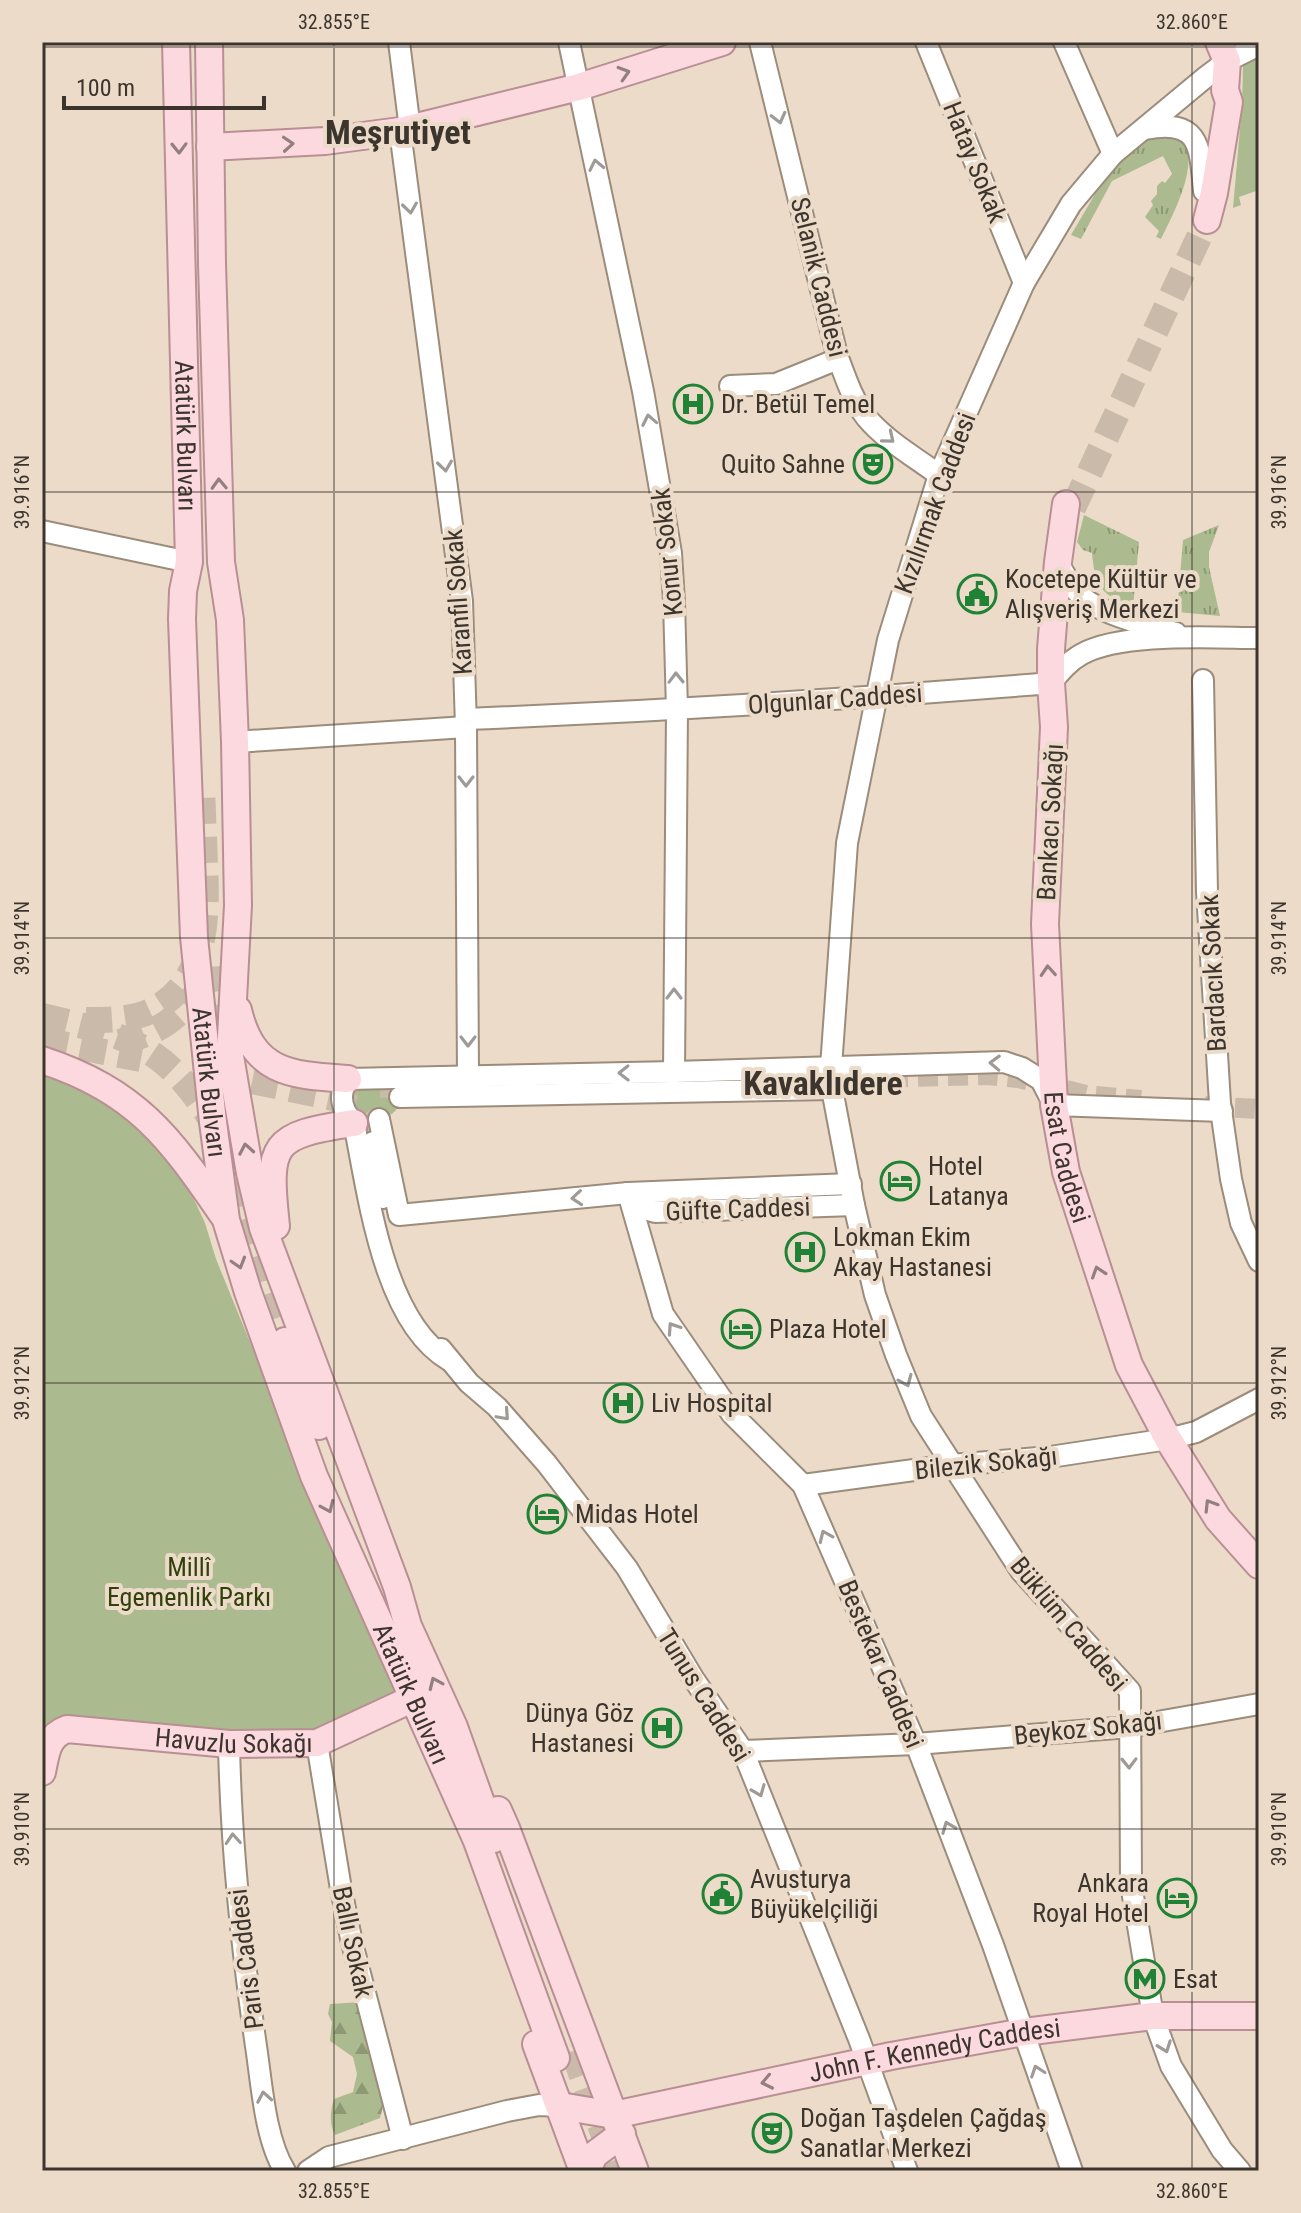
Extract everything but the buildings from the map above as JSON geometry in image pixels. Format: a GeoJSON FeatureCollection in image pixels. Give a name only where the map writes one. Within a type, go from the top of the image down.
{"type":"FeatureCollection","features":[{"type":"Feature","properties":{"kind":"main road","name":"Atatürk Bulvarı"},"geometry":{"type":"LineString","coordinates":[[176,42],[189,562],[183,591],[182,619],[194,937],[226,1220],[314,1476],[449,1779],[455,1824],[464,1852],[567,2060]]}},
{"type":"Feature","properties":{"kind":"main road","name":"Atatürk Bulvarı"},"geometry":{"type":"LineString","coordinates":[[209,42],[221,562],[230,620],[235,742],[238,905],[230,1056],[263,1228],[397,1587],[408,1626],[465,1755],[506,1828],[567,2060]]}},
{"type":"Feature","properties":{"kind":"main road"},"geometry":{"type":"LineString","coordinates":[[210,147],[325,141],[405,130],[579,87],[722,42]]}},
{"type":"Feature","properties":{"kind":"main road"},"geometry":{"type":"LineString","coordinates":[[1223,51],[1225,90],[1229,102],[1214,193],[1202,221],[1219,100],[1225,90]]}},
{"type":"Feature","properties":{"kind":"main road","name":"Bankacı Sokağı"},"geometry":{"type":"LineString","coordinates":[[1054,1105],[1045,924],[1054,727],[1051,649],[1060,551],[1069,506]]}},
{"type":"Feature","properties":{"kind":"main road"},"geometry":{"type":"LineString","coordinates":[[189,562],[196,619],[202,788]]}},
{"type":"Feature","properties":{"kind":"main road"},"geometry":{"type":"LineString","coordinates":[[216,952],[222,927],[224,884],[216,622],[221,562]]}},
{"type":"Feature","properties":{"kind":"main road"},"geometry":{"type":"LineString","coordinates":[[232,982],[248,1041],[268,1062],[302,1075],[348,1079]]}},
{"type":"Feature","properties":{"kind":"main road"},"geometry":{"type":"LineString","coordinates":[[42,1060],[102,1084],[141,1112],[189,1165],[226,1220]]}},
{"type":"Feature","properties":{"kind":"main road","name":"Esat Caddesi"},"geometry":{"type":"LineString","coordinates":[[1054,1105],[1066,1172],[1129,1365],[1168,1439],[1218,1519],[1259,1565]]}},
{"type":"Feature","properties":{"kind":"main road"},"geometry":{"type":"LineString","coordinates":[[281,1277],[271,1170],[277,1154],[294,1135],[321,1127],[366,1121]]}},
{"type":"Feature","properties":{"kind":"main road"},"geometry":{"type":"LineString","coordinates":[[260,1326],[273,1311],[295,1312]]}},
{"type":"Feature","properties":{"kind":"main road"},"geometry":{"type":"LineString","coordinates":[[285,1341],[382,1589],[408,1626]]}},
{"type":"Feature","properties":{"kind":"main road","name":"Havuzlu Sokağı"},"geometry":{"type":"LineString","coordinates":[[42,1772],[49,1742],[57,1732],[78,1729],[229,1744],[317,1743],[414,1698]]}},
{"type":"Feature","properties":{"kind":"main road","name":"John F. Kennedy Caddesi"},"geometry":{"type":"LineString","coordinates":[[618,2124],[868,2061],[1024,2032],[1153,2016],[1259,2016]]}},
{"type":"Feature","properties":{"kind":"main road"},"geometry":{"type":"LineString","coordinates":[[567,2060],[560,2106],[585,2171]]}},
{"type":"Feature","properties":{"kind":"main road"},"geometry":{"type":"LineString","coordinates":[[567,2060],[618,2124],[635,2171]]}},
{"type":"Feature","properties":{"kind":"main road"},"geometry":{"type":"LineString","coordinates":[[560,2106],[618,2124]]}},
{"type":"Feature","properties":{"kind":"main road"},"geometry":{"type":"LineString","coordinates":[[585,2171],[618,2124]]}},
{"type":"Feature","properties":{"kind":"main road"},"geometry":{"type":"LineString","coordinates":[[612,2171],[624,2171]]}},
{"type":"Feature","properties":{"kind":"street","name":"Karanfil Sokak"},"geometry":{"type":"LineString","coordinates":[[399,42],[405,130],[460,579],[466,723],[468,1077]]}},
{"type":"Feature","properties":{"kind":"street","name":"Konur Sokak"},"geometry":{"type":"LineString","coordinates":[[569,42],[643,391],[671,553],[677,710],[674,1072]]}},
{"type":"Feature","properties":{"kind":"street","name":"Selanik Caddesi"},"geometry":{"type":"LineString","coordinates":[[760,42],[838,359],[847,381],[865,415],[893,442],[939,475]]}},
{"type":"Feature","properties":{"kind":"street","name":"Hatay Sokak"},"geometry":{"type":"LineString","coordinates":[[926,42],[1024,283]]}},
{"type":"Feature","properties":{"kind":"street"},"geometry":{"type":"LineString","coordinates":[[1064,42],[1113,154]]}},
{"type":"Feature","properties":{"kind":"street","name":"Kızılırmak Caddesi"},"geometry":{"type":"LineString","coordinates":[[832,1089],[847,843],[888,640],[939,475],[1024,283],[1071,204],[1113,154],[1144,129],[1223,51],[1259,45]]}},
{"type":"Feature","properties":{"kind":"street"},"geometry":{"type":"LineString","coordinates":[[1144,129],[1170,125],[1187,132],[1200,153],[1204,191]]}},
{"type":"Feature","properties":{"kind":"street"},"geometry":{"type":"LineString","coordinates":[[730,386],[776,384],[838,359]]}},
{"type":"Feature","properties":{"kind":"street"},"geometry":{"type":"LineString","coordinates":[[42,531],[189,562]]}},
{"type":"Feature","properties":{"kind":"street"},"geometry":{"type":"LineString","coordinates":[[1060,551],[1072,586],[1090,602],[1123,617],[1192,637]]}},
{"type":"Feature","properties":{"kind":"street"},"geometry":{"type":"LineString","coordinates":[[1051,683],[1072,660],[1098,647],[1192,637],[1259,638]]}},
{"type":"Feature","properties":{"kind":"street","name":"Bardacık Sokak"},"geometry":{"type":"LineString","coordinates":[[1203,680],[1207,892],[1222,1111],[1231,1179],[1241,1223],[1259,1261]]}},
{"type":"Feature","properties":{"kind":"street","name":"Olgunlar Caddesi"},"geometry":{"type":"LineString","coordinates":[[235,742],[1051,683]]}},
{"type":"Feature","properties":{"kind":"street","name":"Esat Caddesi"},"geometry":{"type":"LineString","coordinates":[[348,1079],[1004,1062],[1022,1068],[1041,1080],[1054,1105]]}},
{"type":"Feature","properties":{"kind":"street"},"geometry":{"type":"LineString","coordinates":[[348,1079],[343,1086],[344,1111],[366,1121],[391,1114],[399,1108],[397,1089],[381,1078]]}},
{"type":"Feature","properties":{"kind":"street"},"geometry":{"type":"LineString","coordinates":[[400,1097],[832,1089]]}},
{"type":"Feature","properties":{"kind":"street","name":"Büklüm Caddesi"},"geometry":{"type":"LineString","coordinates":[[832,1089],[875,1295],[921,1416],[1021,1571],[1130,1691],[1131,1884],[1153,2016],[1171,2066],[1222,2150],[1240,2171]]}},
{"type":"Feature","properties":{"kind":"street"},"geometry":{"type":"LineString","coordinates":[[1054,1105],[1222,1111]]}},
{"type":"Feature","properties":{"kind":"street","name":"Güfte Caddesi"},"geometry":{"type":"LineString","coordinates":[[366,1121],[399,1215],[628,1193],[854,1205]]}},
{"type":"Feature","properties":{"kind":"street","name":"Tunus Caddesi"},"geometry":{"type":"LineString","coordinates":[[366,1121],[383,1259],[408,1318],[434,1352],[449,1360]]}},
{"type":"Feature","properties":{"kind":"street","name":"Tunus Caddesi"},"geometry":{"type":"LineString","coordinates":[[373,1142],[394,1257],[416,1312],[449,1360],[469,1383],[497,1407],[547,1464],[627,1568],[693,1678],[743,1751],[868,2061],[907,2171]]}},
{"type":"Feature","properties":{"kind":"street","name":"Güfte Caddesi"},"geometry":{"type":"LineString","coordinates":[[738,1200],[851,1184]]}},
{"type":"Feature","properties":{"kind":"street","name":"Bestekar Caddesi"},"geometry":{"type":"LineString","coordinates":[[628,1193],[663,1314],[732,1414],[803,1485],[916,1744],[993,1945],[1072,2171]]}},
{"type":"Feature","properties":{"kind":"street","name":"Bilezik Sokağı"},"geometry":{"type":"LineString","coordinates":[[803,1485],[951,1465],[1050,1457],[1168,1439],[1196,1432],[1259,1399]]}},
{"type":"Feature","properties":{"kind":"street","name":"Beykoz Sokağı"},"geometry":{"type":"LineString","coordinates":[[743,1751],[916,1744],[1129,1727],[1257,1708]]}},
{"type":"Feature","properties":{"kind":"street","name":"Ballı Sokak"},"geometry":{"type":"LineString","coordinates":[[317,1743],[352,1943],[403,2139]]}},
{"type":"Feature","properties":{"kind":"street","name":"Paris Caddesi"},"geometry":{"type":"LineString","coordinates":[[229,1744],[236,1876],[254,2034],[271,2134],[285,2171]]}},
{"type":"Feature","properties":{"kind":"street"},"geometry":{"type":"LineString","coordinates":[[308,2171],[329,2157],[507,2111],[539,2105],[560,2106]]}},
{"type":"Feature","properties":{"kind":"green space"},"geometry":{"type":"Polygon","coordinates":[[[1259,55],[1259,190],[1239,197],[1241,205],[1233,208],[1243,66],[1259,55]]]}},
{"type":"Feature","properties":{"kind":"green space"},"geometry":{"type":"Polygon","coordinates":[[[1169,135],[1181,140],[1187,149],[1189,161],[1183,189],[1161,239],[1156,237],[1159,231],[1145,217],[1153,205],[1151,201],[1157,194],[1157,186],[1162,181],[1165,183],[1172,174],[1163,156],[1112,181],[1081,239],[1071,235],[1101,184],[1120,162],[1146,139],[1169,135]]]}},
{"type":"Feature","properties":{"kind":"green space"},"geometry":{"type":"Polygon","coordinates":[[[1084,515],[1139,542],[1133,607],[1107,594],[1098,582],[1092,553],[1083,550],[1077,542],[1084,515]]]}},
{"type":"Feature","properties":{"kind":"green space"},"geometry":{"type":"Polygon","coordinates":[[[1219,525],[1209,552],[1209,567],[1220,616],[1177,612],[1183,540],[1219,525]]]}},
{"type":"Feature","properties":{"kind":"green space","name":"Millî Egemenlik Parkı"},"geometry":{"type":"Polygon","coordinates":[[[42,1073],[65,1079],[136,1123],[159,1142],[191,1193],[254,1352],[258,1351],[414,1698],[317,1743],[42,1730],[42,1073]]]}},
{"type":"Feature","properties":{"kind":"green space"},"geometry":{"type":"Polygon","coordinates":[[[348,1079],[377,1079],[392,1083],[397,1088],[399,1106],[383,1118],[354,1123],[348,1079]]]}},
{"type":"Feature","properties":{"kind":"green space"},"geometry":{"type":"Polygon","coordinates":[[[361,2002],[384,2102],[380,2118],[335,2135],[331,2117],[334,2099],[353,2092],[357,2074],[353,2057],[330,2041],[332,2022],[328,2014],[330,2004],[361,2002]]]}},
{"type":"Feature","properties":{"kind":"tunnel"},"geometry":{"type":"LineString","coordinates":[[1073,508],[1207,220]]}},
{"type":"Feature","properties":{"kind":"tunnel"},"geometry":{"type":"LineString","coordinates":[[86,1020],[141,1015],[175,994],[187,979],[201,942],[206,902],[202,788]]}},
{"type":"Feature","properties":{"kind":"tunnel"},"geometry":{"type":"LineString","coordinates":[[208,967],[217,1008],[238,1044]]}},
{"type":"Feature","properties":{"kind":"tunnel"},"geometry":{"type":"LineString","coordinates":[[119,1042],[144,1035],[166,1024],[200,988]]}},
{"type":"Feature","properties":{"kind":"tunnel"},"geometry":{"type":"LineString","coordinates":[[42,1016],[130,1041],[158,1058],[188,1086],[212,1121],[238,1177],[266,1285],[285,1341]]}},
{"type":"Feature","properties":{"kind":"tunnel"},"geometry":{"type":"LineString","coordinates":[[42,1040],[141,1059]]}},
{"type":"Feature","properties":{"kind":"tunnel"},"geometry":{"type":"LineString","coordinates":[[214,1073],[338,1099],[357,1110],[370,1129],[373,1142]]}},
{"type":"Feature","properties":{"kind":"tunnel"},"geometry":{"type":"LineString","coordinates":[[708,1082],[988,1075],[1018,1078],[1086,1095],[1141,1100]]}},
{"type":"Feature","properties":{"kind":"tunnel"},"geometry":{"type":"LineString","coordinates":[[380,1088],[424,1087]]}},
{"type":"Feature","properties":{"kind":"tunnel"},"geometry":{"type":"LineString","coordinates":[[1205,1106],[1259,1109]]}},
{"type":"Feature","properties":{"kind":"tunnel"},"geometry":{"type":"LineString","coordinates":[[573,2051],[617,2171]]}},
{"type":"Feature","properties":{"kind":"place","name":"Dr. Betül Temel"},"geometry":{"type":"Point","coordinates":[693,404]}},
{"type":"Feature","properties":{"kind":"place","name":"Quito Sahne"},"geometry":{"type":"Point","coordinates":[873,464]}},
{"type":"Feature","properties":{"kind":"place","name":"Kocetepe Kültür ve Alışveriş Merkezi"},"geometry":{"type":"Point","coordinates":[977,594]}},
{"type":"Feature","properties":{"kind":"place","name":"Hotel Latanya"},"geometry":{"type":"Point","coordinates":[900,1181]}},
{"type":"Feature","properties":{"kind":"place","name":"Lokman Ekim Akay Hastanesi"},"geometry":{"type":"Point","coordinates":[805,1252]}},
{"type":"Feature","properties":{"kind":"place","name":"Plaza Hotel"},"geometry":{"type":"Point","coordinates":[741,1329]}},
{"type":"Feature","properties":{"kind":"place","name":"Liv Hospital"},"geometry":{"type":"Point","coordinates":[623,1403]}},
{"type":"Feature","properties":{"kind":"place","name":"Midas Hotel"},"geometry":{"type":"Point","coordinates":[547,1514]}},
{"type":"Feature","properties":{"kind":"place","name":"Dünya Göz Hastanesi"},"geometry":{"type":"Point","coordinates":[662,1728]}},
{"type":"Feature","properties":{"kind":"place","name":"Avusturya Büyükelçiliği"},"geometry":{"type":"Point","coordinates":[722,1894]}},
{"type":"Feature","properties":{"kind":"place","name":"Ankara Royal Hotel"},"geometry":{"type":"Point","coordinates":[1177,1898]}},
{"type":"Feature","properties":{"kind":"place","name":"Esat"},"geometry":{"type":"Point","coordinates":[1145,1979]}},
{"type":"Feature","properties":{"kind":"place","name":"Doğan Taşdelen Çağdaş Sanatlar Merkezi"},"geometry":{"type":"Point","coordinates":[772,2133]}},
{"type":"Feature","properties":{"kind":"district","name":"Meşrutiyet"},"geometry":{"type":"Point","coordinates":[398,132]}},
{"type":"Feature","properties":{"kind":"district","name":"Kavaklıdere"},"geometry":{"type":"Point","coordinates":[823,1083]}}]}
